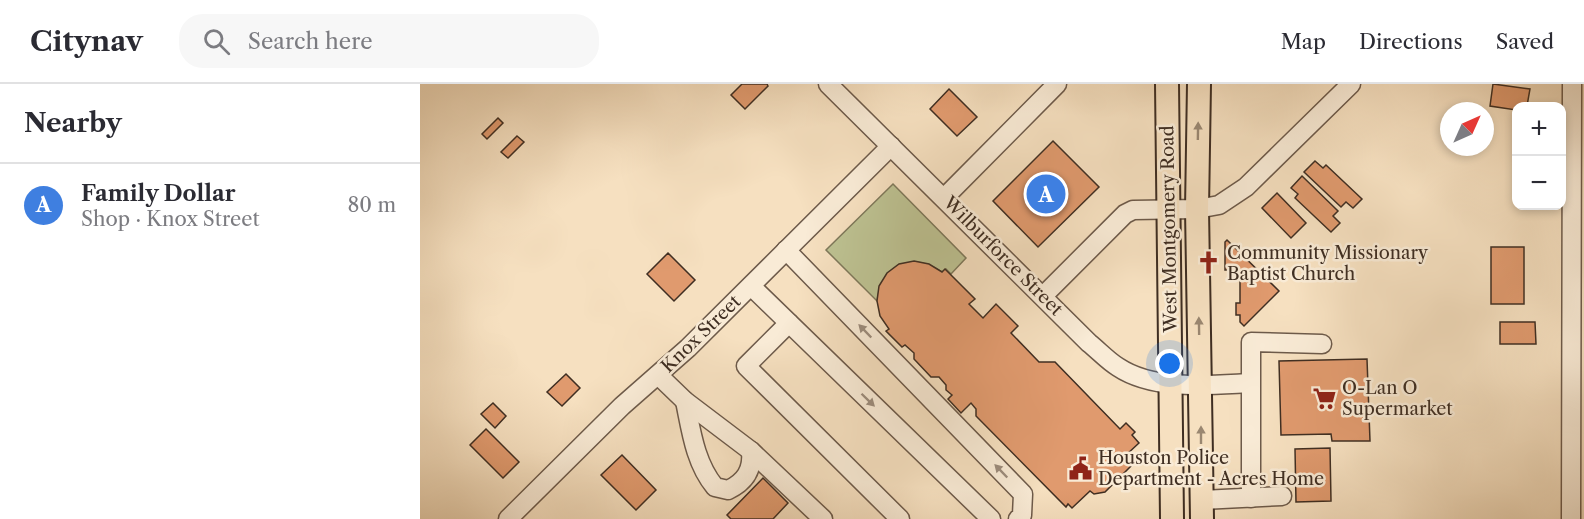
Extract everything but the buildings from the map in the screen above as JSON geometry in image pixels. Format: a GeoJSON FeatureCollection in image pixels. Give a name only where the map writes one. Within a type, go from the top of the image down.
{"type":"FeatureCollection","features":[{"type":"Feature","properties":{"kind":"main road","name":"West Montgomery Road"},"geometry":{"type":"LineString","coordinates":[[1167,84],[1172,519]]}},
{"type":"Feature","properties":{"kind":"main road","name":"West Montgomery Road"},"geometry":{"type":"LineString","coordinates":[[1199,84],[1197,209],[1202,509]]}},
{"type":"Feature","properties":{"kind":"street","name":"Wilburforce Street"},"geometry":{"type":"LineString","coordinates":[[828,84],[1089,343],[1119,368],[1147,380],[1170,384],[1251,383]]}},
{"type":"Feature","properties":{"kind":"street"},"geometry":{"type":"LineString","coordinates":[[944,198],[1057,84]]}},
{"type":"Feature","properties":{"kind":"street"},"geometry":{"type":"LineString","coordinates":[[1042,296],[1125,214],[1133,210],[1197,209],[1219,205],[1246,187],[1351,84]]}},
{"type":"Feature","properties":{"kind":"street"},"geometry":{"type":"LineString","coordinates":[[1571,519],[1577,454],[1572,84]]}},
{"type":"Feature","properties":{"kind":"street","name":"Knox Street"},"geometry":{"type":"LineString","coordinates":[[508,519],[622,406],[688,348],[891,146]]}},
{"type":"Feature","properties":{"kind":"street"},"geometry":{"type":"LineString","coordinates":[[786,250],[1023,494],[1022,515],[1018,519]]}},
{"type":"Feature","properties":{"kind":"street"},"geometry":{"type":"LineString","coordinates":[[751,286],[990,519]]}},
{"type":"Feature","properties":{"kind":"street"},"geometry":{"type":"LineString","coordinates":[[789,322],[746,366],[900,519]]}},
{"type":"Feature","properties":{"kind":"street"},"geometry":{"type":"LineString","coordinates":[[1251,498],[1251,342],[1322,344]]}},
{"type":"Feature","properties":{"kind":"street"},"geometry":{"type":"LineString","coordinates":[[658,375],[685,401],[751,451],[823,519]]}},
{"type":"Feature","properties":{"kind":"street"},"geometry":{"type":"LineString","coordinates":[[685,401],[697,453],[703,470],[715,487],[721,490],[728,489],[742,481],[751,465],[751,451]]}},
{"type":"Feature","properties":{"kind":"street"},"geometry":{"type":"LineString","coordinates":[[1202,509],[1251,498],[1282,496]]}},
{"type":"Feature","properties":{"kind":"green space"},"geometry":{"type":"Polygon","coordinates":[[[893,184],[966,258],[951,274],[946,269],[942,272],[923,263],[904,264],[883,283],[877,301],[826,250],[893,184]]]}},
{"type":"Feature","properties":{"kind":"place","name":"Family Dollar"},"geometry":{"type":"Point","coordinates":[1046,194]}},
{"type":"Feature","properties":{"kind":"place","name":"Community Missionary Baptist Church"},"geometry":{"type":"Point","coordinates":[1209,263]}},
{"type":"Feature","properties":{"kind":"place","name":"O-Lan O Supermarket"},"geometry":{"type":"Point","coordinates":[1324,398]}},
{"type":"Feature","properties":{"kind":"place","name":"Houston Police Department - Acres Home"},"geometry":{"type":"Point","coordinates":[1080,468]}}]}
